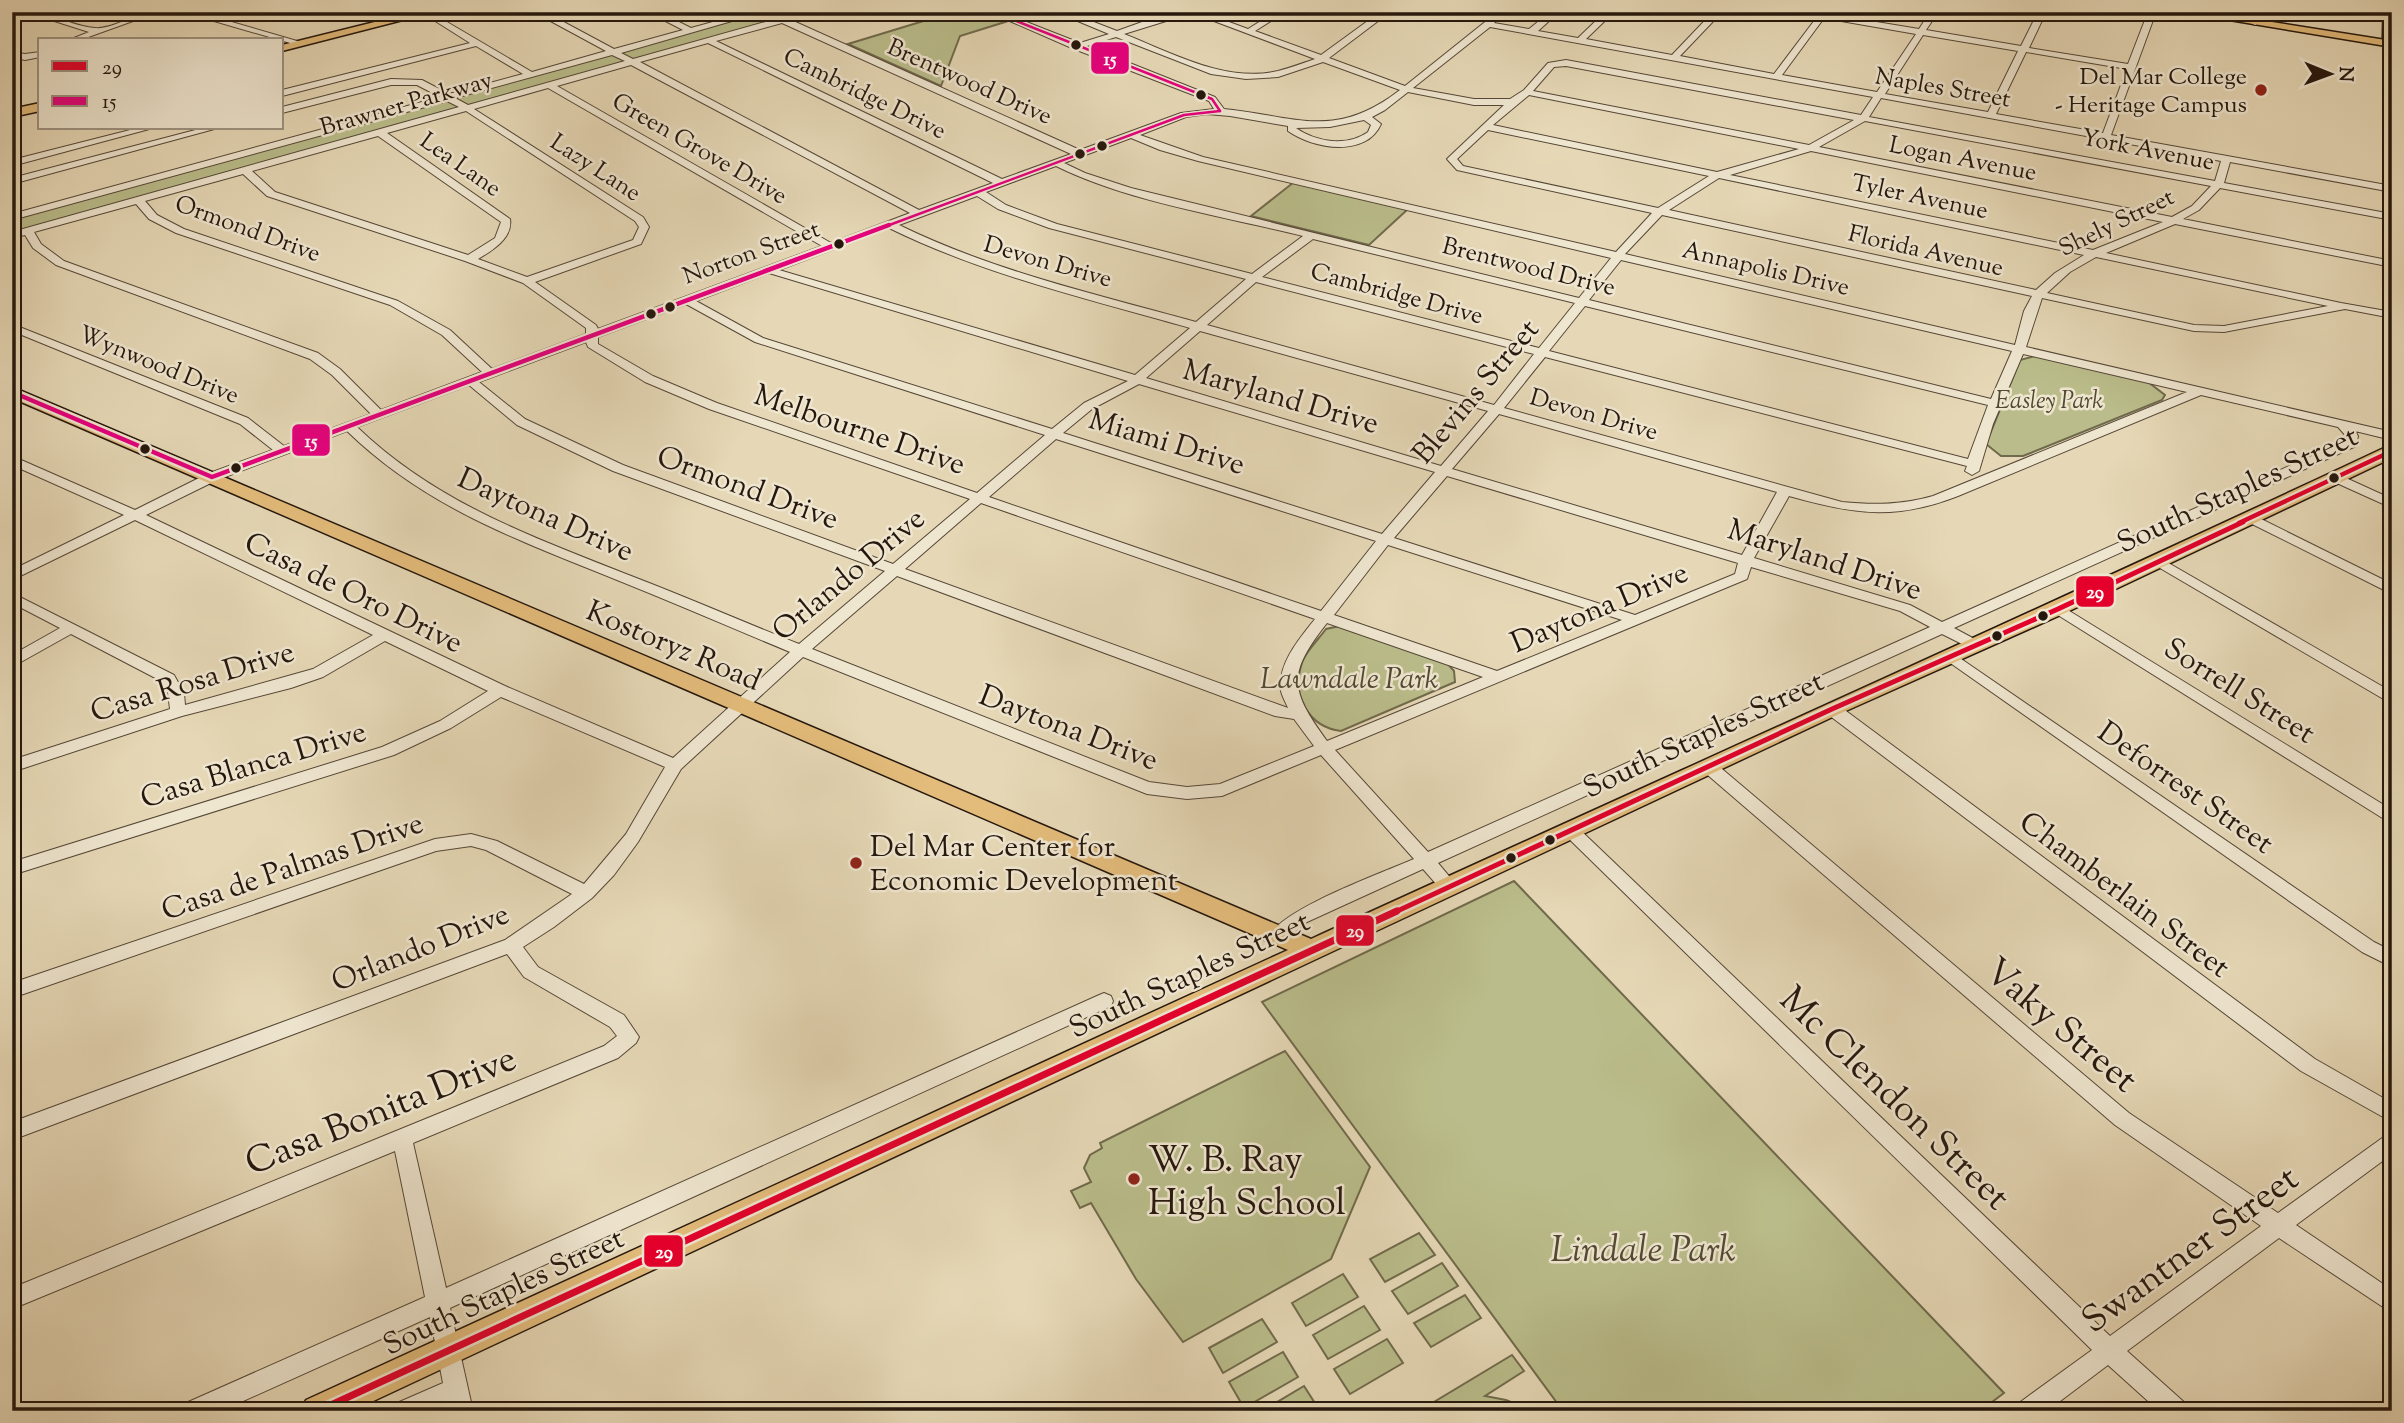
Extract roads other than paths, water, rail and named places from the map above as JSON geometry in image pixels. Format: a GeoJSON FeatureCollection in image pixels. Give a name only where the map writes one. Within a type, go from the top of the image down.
{"type":"FeatureCollection","features":[{"type":"Feature","properties":{"kind":"main road"},"geometry":{"type":"LineString","coordinates":[[2186,12],[2256,18],[2389,43]]}},
{"type":"Feature","properties":{"kind":"main road"},"geometry":{"type":"LineString","coordinates":[[284,48],[427,13]]}},
{"type":"Feature","properties":{"kind":"main road"},"geometry":{"type":"LineString","coordinates":[[13,113],[38,107]]}},
{"type":"Feature","properties":{"kind":"main road","name":"Kostoryz Road"},"geometry":{"type":"LineString","coordinates":[[12,392],[738,706],[1314,951]]}},
{"type":"Feature","properties":{"kind":"main road","name":"South Staples Street"},"geometry":{"type":"LineString","coordinates":[[317,1411],[1832,709],[2058,609],[2392,451]]}},
{"type":"Feature","properties":{"kind":"street"},"geometry":{"type":"LineString","coordinates":[[30,12],[95,31]]}},
{"type":"Feature","properties":{"kind":"street"},"geometry":{"type":"LineString","coordinates":[[78,38],[154,12]]}},
{"type":"Feature","properties":{"kind":"street"},"geometry":{"type":"LineString","coordinates":[[187,12],[279,38]]}},
{"type":"Feature","properties":{"kind":"street"},"geometry":{"type":"LineString","coordinates":[[347,12],[386,22]]}},
{"type":"Feature","properties":{"kind":"street"},"geometry":{"type":"LineString","coordinates":[[538,12],[919,214]]}},
{"type":"Feature","properties":{"kind":"street"},"geometry":{"type":"LineString","coordinates":[[652,12],[691,31]]}},
{"type":"Feature","properties":{"kind":"street","name":"Brawner Parkway"},"geometry":{"type":"LineString","coordinates":[[12,217],[759,12]]}},
{"type":"Feature","properties":{"kind":"street","name":"Brentwood Drive"},"geometry":{"type":"LineString","coordinates":[[766,12],[1080,154]]}},
{"type":"Feature","properties":{"kind":"street","name":"Brawner Parkway"},"geometry":{"type":"LineString","coordinates":[[12,235],[811,12]]}},
{"type":"Feature","properties":{"kind":"street"},"geometry":{"type":"LineString","coordinates":[[993,12],[1212,100],[1220,111]]}},
{"type":"Feature","properties":{"kind":"street"},"geometry":{"type":"LineString","coordinates":[[1060,12],[1211,71],[1293,79],[1303,77],[1304,73],[1298,69],[1322,59],[1386,12]]}},
{"type":"Feature","properties":{"kind":"street"},"geometry":{"type":"LineString","coordinates":[[1077,47],[1177,12]]}},
{"type":"Feature","properties":{"kind":"street"},"geometry":{"type":"LineString","coordinates":[[1194,12],[1406,89],[1474,102],[1512,102]]}},
{"type":"Feature","properties":{"kind":"street"},"geometry":{"type":"LineString","coordinates":[[1248,32],[1281,12]]}},
{"type":"Feature","properties":{"kind":"street","name":"Norton Street"},"geometry":{"type":"LineString","coordinates":[[12,576],[212,477],[1184,114],[1220,111],[1293,124],[1338,122],[1366,117],[1488,24],[1497,16],[1496,12]]}},
{"type":"Feature","properties":{"kind":"street"},"geometry":{"type":"LineString","coordinates":[[1532,32],[1555,12]]}},
{"type":"Feature","properties":{"kind":"street"},"geometry":{"type":"LineString","coordinates":[[1579,41],[1610,12]]}},
{"type":"Feature","properties":{"kind":"street"},"geometry":{"type":"LineString","coordinates":[[1673,59],[1718,12]]}},
{"type":"Feature","properties":{"kind":"street"},"geometry":{"type":"LineString","coordinates":[[1801,12],[2130,67]]}},
{"type":"Feature","properties":{"kind":"street","name":"Blevins Street"},"geometry":{"type":"LineString","coordinates":[[1450,888],[1323,747],[1299,714],[1289,691],[1292,667],[1303,644],[1386,538],[1543,353],[1619,255],[1659,212],[1718,175],[1809,149],[1864,118],[1934,12]]}},
{"type":"Feature","properties":{"kind":"street"},"geometry":{"type":"LineString","coordinates":[[1990,117],[2042,12]]}},
{"type":"Feature","properties":{"kind":"street"},"geometry":{"type":"LineString","coordinates":[[2106,137],[2152,12]]}},
{"type":"Feature","properties":{"kind":"street"},"geometry":{"type":"LineString","coordinates":[[2387,12],[2389,43]]}},
{"type":"Feature","properties":{"kind":"street"},"geometry":{"type":"LineString","coordinates":[[427,13],[531,75]]}},
{"type":"Feature","properties":{"kind":"street"},"geometry":{"type":"LineString","coordinates":[[1775,78],[1823,14]]}},
{"type":"Feature","properties":{"kind":"street","name":"Naples Street"},"geometry":{"type":"LineString","coordinates":[[1488,24],[2392,189]]}},
{"type":"Feature","properties":{"kind":"street"},"geometry":{"type":"LineString","coordinates":[[284,39],[300,44]]}},
{"type":"Feature","properties":{"kind":"street","name":"Cambridge Drive"},"geometry":{"type":"LineString","coordinates":[[709,41],[1002,183]]}},
{"type":"Feature","properties":{"kind":"street"},"geometry":{"type":"LineString","coordinates":[[284,92],[476,44]]}},
{"type":"Feature","properties":{"kind":"street"},"geometry":{"type":"LineString","coordinates":[[12,54],[25,58],[38,55]]}},
{"type":"Feature","properties":{"kind":"street","name":"York Avenue"},"geometry":{"type":"LineString","coordinates":[[1527,92],[1551,65],[1566,63],[2392,217]]}},
{"type":"Feature","properties":{"kind":"street","name":"Lazy Lane"},"geometry":{"type":"LineString","coordinates":[[284,109],[372,86],[405,82],[430,86],[639,219],[645,227],[637,242],[624,248],[527,281]]}},
{"type":"Feature","properties":{"kind":"street","name":"Green Grove Drive"},"geometry":{"type":"LineString","coordinates":[[549,85],[831,247]]}},
{"type":"Feature","properties":{"kind":"street"},"geometry":{"type":"LineString","coordinates":[[1487,127],[1512,102],[1527,92]]}},
{"type":"Feature","properties":{"kind":"street","name":"Logan Avenue"},"geometry":{"type":"LineString","coordinates":[[1527,92],[2392,264]]}},
{"type":"Feature","properties":{"kind":"street"},"geometry":{"type":"LineString","coordinates":[[1474,102],[1499,115]]}},
{"type":"Feature","properties":{"kind":"street"},"geometry":{"type":"LineString","coordinates":[[1293,124],[1291,129],[1304,139],[1332,144],[1370,137],[1376,124],[1366,117]]}},
{"type":"Feature","properties":{"kind":"street","name":"Florida Avenue"},"geometry":{"type":"LineString","coordinates":[[1487,127],[1452,159],[1460,168],[2037,296],[2194,328],[2224,329],[2345,306],[2392,315]]}},
{"type":"Feature","properties":{"kind":"street","name":"Tyler Avenue"},"geometry":{"type":"LineString","coordinates":[[1487,127],[2345,306]]}},
{"type":"Feature","properties":{"kind":"street"},"geometry":{"type":"LineString","coordinates":[[12,163],[140,130]]}},
{"type":"Feature","properties":{"kind":"street"},"geometry":{"type":"LineString","coordinates":[[12,181],[205,130]]}},
{"type":"Feature","properties":{"kind":"street","name":"Lea Lane"},"geometry":{"type":"LineString","coordinates":[[380,132],[506,221],[505,230],[499,240],[469,259]]}},
{"type":"Feature","properties":{"kind":"street","name":"Annapolis Drive"},"geometry":{"type":"LineString","coordinates":[[1132,135],[1201,159],[2392,436]]}},
{"type":"Feature","properties":{"kind":"street"},"geometry":{"type":"LineString","coordinates":[[2220,184],[2226,174],[2226,159]]}},
{"type":"Feature","properties":{"kind":"street","name":"Brentwood Drive"},"geometry":{"type":"LineString","coordinates":[[1057,163],[1082,175],[1128,190],[1993,404]]}},
{"type":"Feature","properties":{"kind":"street","name":"Melbourne Drive"},"geometry":{"type":"LineString","coordinates":[[245,170],[271,194],[469,259],[527,281],[592,327],[592,345],[622,364],[712,407],[1499,677]]}},
{"type":"Feature","properties":{"kind":"street","name":"Shely Street"},"geometry":{"type":"LineString","coordinates":[[1969,485],[1973,464],[1993,404],[2020,348],[2037,296],[2060,272],[2094,254],[2173,220],[2207,200],[2220,184]]}},
{"type":"Feature","properties":{"kind":"street","name":"Cambridge Drive"},"geometry":{"type":"LineString","coordinates":[[978,192],[1002,207],[1053,226],[1973,464]]}},
{"type":"Feature","properties":{"kind":"street","name":"Ormond Drive"},"geometry":{"type":"LineString","coordinates":[[138,200],[153,217],[180,232],[394,303],[422,316],[472,352],[490,374]]}},
{"type":"Feature","properties":{"kind":"street","name":"Devon Drive"},"geometry":{"type":"LineString","coordinates":[[891,225],[942,250],[999,271],[1842,506],[1875,510],[1937,501],[1969,485],[2200,391]]}},
{"type":"Feature","properties":{"kind":"street"},"geometry":{"type":"LineString","coordinates":[[28,230],[37,246],[60,263],[314,356],[336,372],[379,415]]}},
{"type":"Feature","properties":{"kind":"street","name":"Orlando Drive"},"geometry":{"type":"LineString","coordinates":[[12,1132],[511,945],[548,922],[586,892],[608,870],[632,838],[675,765],[738,706],[1055,433],[1088,406],[1136,381],[1254,278],[1311,235]]}},
{"type":"Feature","properties":{"kind":"street","name":"Maryland Drive"},"geometry":{"type":"LineString","coordinates":[[769,270],[1905,608],[1975,645]]}},
{"type":"Feature","properties":{"kind":"street","name":"Miami Drive"},"geometry":{"type":"LineString","coordinates":[[687,300],[760,340],[1637,620]]}},
{"type":"Feature","properties":{"kind":"street","name":"Wynwood Drive"},"geometry":{"type":"LineString","coordinates":[[12,327],[244,421],[282,451]]}},
{"type":"Feature","properties":{"kind":"street","name":"Ormond Drive"},"geometry":{"type":"LineString","coordinates":[[471,381],[522,422],[618,468],[1281,712],[1299,714]]}},
{"type":"Feature","properties":{"kind":"street"},"geometry":{"type":"LineString","coordinates":[[1278,936],[1301,917],[2351,443],[2351,436],[2342,424]]}},
{"type":"Feature","properties":{"kind":"street","name":"Daytona Drive"},"geometry":{"type":"LineString","coordinates":[[349,426],[372,450],[458,509],[800,651],[1147,788],[1187,793],[1222,790],[1742,576],[1746,560],[1785,490]]}},
{"type":"Feature","properties":{"kind":"street","name":"Casa de Oro Drive"},"geometry":{"type":"LineString","coordinates":[[12,460],[135,515],[382,636],[675,765]]}},
{"type":"Feature","properties":{"kind":"street"},"geometry":{"type":"LineString","coordinates":[[2335,477],[2392,504]]}},
{"type":"Feature","properties":{"kind":"street"},"geometry":{"type":"LineString","coordinates":[[2251,519],[2392,590]]}},
{"type":"Feature","properties":{"kind":"street"},"geometry":{"type":"LineString","coordinates":[[2158,561],[2392,699]]}},
{"type":"Feature","properties":{"kind":"street"},"geometry":{"type":"LineString","coordinates":[[12,597],[169,679],[176,693],[178,712]]}},
{"type":"Feature","properties":{"kind":"street","name":"Sorrell Street"},"geometry":{"type":"LineString","coordinates":[[2058,609],[2392,818]]}},
{"type":"Feature","properties":{"kind":"street"},"geometry":{"type":"LineString","coordinates":[[12,662],[69,629]]}},
{"type":"Feature","properties":{"kind":"street","name":"Casa Rosa Drive"},"geometry":{"type":"LineString","coordinates":[[12,766],[178,712],[318,673],[382,636]]}},
{"type":"Feature","properties":{"kind":"street","name":"Deforrest Street"},"geometry":{"type":"LineString","coordinates":[[1951,657],[2368,947],[2392,960]]}},
{"type":"Feature","properties":{"kind":"street","name":"Casa Blanca Drive"},"geometry":{"type":"LineString","coordinates":[[12,869],[398,747],[430,735],[464,716],[500,690]]}},
{"type":"Feature","properties":{"kind":"street","name":"Chamberlain Street"},"geometry":{"type":"LineString","coordinates":[[1832,709],[2308,1065],[2392,1113]]}},
{"type":"Feature","properties":{"kind":"street","name":"Vaky Street"},"geometry":{"type":"LineString","coordinates":[[1709,767],[2122,1119],[2392,1303]]}},
{"type":"Feature","properties":{"kind":"street","name":"Mc Clendon Street"},"geometry":{"type":"LineString","coordinates":[[1570,830],[2107,1349],[2177,1411]]}},
{"type":"Feature","properties":{"kind":"street","name":"Casa de Palmas Drive"},"geometry":{"type":"LineString","coordinates":[[12,991],[435,845],[471,840],[491,845],[586,892]]}},
{"type":"Feature","properties":{"kind":"street","name":"Casa Bonita Drive"},"geometry":{"type":"LineString","coordinates":[[12,1298],[611,1052],[629,1037],[617,1021],[531,972],[511,945]]}},
{"type":"Feature","properties":{"kind":"street"},"geometry":{"type":"LineString","coordinates":[[194,1411],[735,1170],[1104,1001]]}},
{"type":"Feature","properties":{"kind":"street"},"geometry":{"type":"LineString","coordinates":[[402,1137],[459,1400],[405,1411]]}},
{"type":"Feature","properties":{"kind":"street","name":"Swantner Street"},"geometry":{"type":"LineString","coordinates":[[2027,1411],[2107,1349],[2279,1227],[2392,1142]]}},
{"type":"Feature","properties":{"kind":"place","name":"Del Mar College - Heritage Campus"},"geometry":{"type":"Point","coordinates":[2261,90]}},
{"type":"Feature","properties":{"kind":"place","name":"Del Mar Center for Economic Development"},"geometry":{"type":"Point","coordinates":[856,863]}},
{"type":"Feature","properties":{"kind":"place","name":"W. B. Ray High School"},"geometry":{"type":"Point","coordinates":[1134,1179]}},
{"type":"Feature","properties":{"kind":"park label","name":"Easley Park"},"geometry":{"type":"Point","coordinates":[2049,400]}},
{"type":"Feature","properties":{"kind":"park label","name":"Lawndale Park"},"geometry":{"type":"Point","coordinates":[1349,678]}},
{"type":"Feature","properties":{"kind":"park label","name":"Lindale Park"},"geometry":{"type":"Point","coordinates":[1643,1248]}}]}
